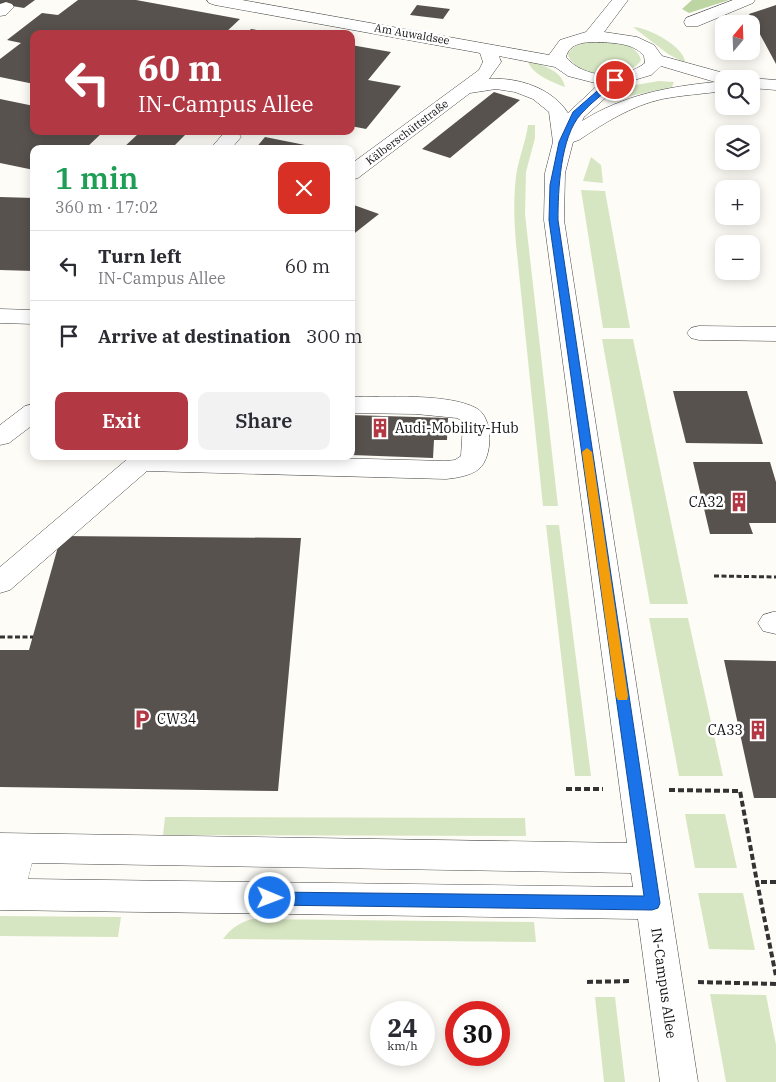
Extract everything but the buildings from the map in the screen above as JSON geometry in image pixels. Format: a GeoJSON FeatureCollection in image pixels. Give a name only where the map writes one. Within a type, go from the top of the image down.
{"type":"FeatureCollection","features":[{"type":"Feature","properties":{"kind":"street","name":"Am Auwaldsee"},"geometry":{"type":"LineString","coordinates":[[215,0],[488,49],[560,54]]}},
{"type":"Feature","properties":{"kind":"street"},"geometry":{"type":"LineString","coordinates":[[692,22],[747,0]]}},
{"type":"Feature","properties":{"kind":"street"},"geometry":{"type":"LineString","coordinates":[[592,37],[617,4]]}},
{"type":"Feature","properties":{"kind":"street"},"geometry":{"type":"LineString","coordinates":[[617,4],[626,40]]}},
{"type":"Feature","properties":{"kind":"street"},"geometry":{"type":"LineString","coordinates":[[654,59],[654,64],[650,70],[642,74],[615,80],[587,77],[576,73],[560,54],[574,40],[592,37],[626,40],[646,48],[654,59],[715,77]]}},
{"type":"Feature","properties":{"kind":"street","name":"Am Auwaldsee"},"geometry":{"type":"LineString","coordinates":[[461,43],[560,54]]}},
{"type":"Feature","properties":{"kind":"street","name":"Kälberschüttstraße"},"geometry":{"type":"LineString","coordinates":[[355,171],[488,70],[492,62],[488,49]]}},
{"type":"Feature","properties":{"kind":"street","name":"IN-Campus Allee"},"geometry":{"type":"LineString","coordinates":[[576,73],[576,114]]}},
{"type":"Feature","properties":{"kind":"street"},"geometry":{"type":"LineString","coordinates":[[642,74],[715,79]]}},
{"type":"Feature","properties":{"kind":"street","name":"IN-Campus Allee"},"geometry":{"type":"LineString","coordinates":[[615,80],[576,114],[563,142],[554,185],[554,220],[635,790],[679,1082]]}},
{"type":"Feature","properties":{"kind":"street","name":"Kälberschüttstraße"},"geometry":{"type":"LineString","coordinates":[[464,90],[496,84],[512,87],[549,101],[558,113],[563,142]]}},
{"type":"Feature","properties":{"kind":"street"},"geometry":{"type":"LineString","coordinates":[[760,84],[776,85]]}},
{"type":"Feature","properties":{"kind":"street"},"geometry":{"type":"LineString","coordinates":[[563,142],[598,118],[618,107],[639,99],[679,91],[715,87]]}},
{"type":"Feature","properties":{"kind":"street"},"geometry":{"type":"LineString","coordinates":[[0,316],[30,317]]}},
{"type":"Feature","properties":{"kind":"street"},"geometry":{"type":"LineString","coordinates":[[699,333],[776,334]]}},
{"type":"Feature","properties":{"kind":"street"},"geometry":{"type":"LineString","coordinates":[[172,460],[446,470],[463,467],[475,457],[475,421],[466,412],[448,408],[355,405]]}},
{"type":"Feature","properties":{"kind":"street"},"geometry":{"type":"LineString","coordinates":[[0,438],[30,415]]}},
{"type":"Feature","properties":{"kind":"street"},"geometry":{"type":"LineString","coordinates":[[0,583],[144,460]]}},
{"type":"Feature","properties":{"kind":"street"},"geometry":{"type":"LineString","coordinates":[[646,858],[10,848],[4,894],[652,903]]}},
{"type":"Feature","properties":{"kind":"path"},"geometry":{"type":"LineString","coordinates":[[714,576],[776,577]]}},
{"type":"Feature","properties":{"kind":"path"},"geometry":{"type":"LineString","coordinates":[[0,637],[33,637]]}},
{"type":"Feature","properties":{"kind":"path"},"geometry":{"type":"LineString","coordinates":[[566,788],[740,791],[776,976]]}},
{"type":"Feature","properties":{"kind":"path"},"geometry":{"type":"LineString","coordinates":[[758,882],[776,882]]}},
{"type":"Feature","properties":{"kind":"green space"},"geometry":{"type":"Polygon","coordinates":[[[692,0],[729,0],[689,13],[682,9],[692,0]]]}},
{"type":"Feature","properties":{"kind":"green space"},"geometry":{"type":"Polygon","coordinates":[[[633,27],[647,30],[665,39],[684,57],[685,63],[668,54],[633,27]]]}},
{"type":"Feature","properties":{"kind":"green space"},"geometry":{"type":"Polygon","coordinates":[[[588,42],[611,42],[626,45],[638,53],[641,60],[626,71],[602,74],[590,72],[572,62],[568,54],[576,46],[588,42]]]}},
{"type":"Feature","properties":{"kind":"green space"},"geometry":{"type":"Polygon","coordinates":[[[528,61],[556,72],[565,87],[538,74],[528,61]]]}},
{"type":"Feature","properties":{"kind":"green space"},"geometry":{"type":"Polygon","coordinates":[[[659,81],[674,82],[672,87],[621,98],[609,94],[623,87],[659,81]]]}},
{"type":"Feature","properties":{"kind":"green space"},"geometry":{"type":"Polygon","coordinates":[[[528,125],[535,125],[535,138],[526,172],[525,214],[558,506],[543,506],[516,244],[514,207],[516,179],[528,125]]]}},
{"type":"Feature","properties":{"kind":"green space"},"geometry":{"type":"Polygon","coordinates":[[[591,157],[601,165],[603,183],[583,181],[591,157]]]}},
{"type":"Feature","properties":{"kind":"green space"},"geometry":{"type":"Polygon","coordinates":[[[581,190],[605,191],[630,328],[603,328],[581,190]]]}},
{"type":"Feature","properties":{"kind":"green space"},"geometry":{"type":"Polygon","coordinates":[[[602,339],[633,339],[688,604],[650,604],[602,339]]]}},
{"type":"Feature","properties":{"kind":"green space"},"geometry":{"type":"Polygon","coordinates":[[[546,525],[559,525],[591,776],[575,776],[546,525]]]}},
{"type":"Feature","properties":{"kind":"green space"},"geometry":{"type":"Polygon","coordinates":[[[649,618],[688,618],[723,776],[679,776],[649,618]]]}},
{"type":"Feature","properties":{"kind":"green space"},"geometry":{"type":"Polygon","coordinates":[[[685,814],[725,814],[737,868],[695,868],[685,814]]]}},
{"type":"Feature","properties":{"kind":"green space"},"geometry":{"type":"Polygon","coordinates":[[[165,817],[525,818],[526,836],[163,835],[165,817]]]}},
{"type":"Feature","properties":{"kind":"green space"},"geometry":{"type":"Polygon","coordinates":[[[698,893],[743,893],[755,950],[709,949],[698,893]]]}},
{"type":"Feature","properties":{"kind":"green space"},"geometry":{"type":"Polygon","coordinates":[[[0,916],[121,917],[118,937],[0,936],[0,916]]]}},
{"type":"Feature","properties":{"kind":"green space"},"geometry":{"type":"Polygon","coordinates":[[[252,919],[534,922],[536,942],[223,939],[236,926],[252,919]]]}},
{"type":"Feature","properties":{"kind":"green space"},"geometry":{"type":"Polygon","coordinates":[[[710,994],[766,995],[776,1045],[776,1082],[726,1082],[710,994]]]}},
{"type":"Feature","properties":{"kind":"green space"},"geometry":{"type":"Polygon","coordinates":[[[595,997],[615,997],[625,1082],[604,1082],[595,997]]]}},
{"type":"Feature","properties":{"kind":"slow traffic"},"geometry":{"type":"LineString","coordinates":[[587,452],[622,696]]}},
{"type":"Feature","properties":{"kind":"place","name":"Audi-Mobility-Hub"},"geometry":{"type":"Point","coordinates":[380,428]}},
{"type":"Feature","properties":{"kind":"place","name":"CA32"},"geometry":{"type":"Point","coordinates":[739,502]}},
{"type":"Feature","properties":{"kind":"place","name":"CW34"},"geometry":{"type":"Point","coordinates":[142,719]}},
{"type":"Feature","properties":{"kind":"place","name":"CA33"},"geometry":{"type":"Point","coordinates":[758,730]}},
{"type":"Feature","properties":{"kind":"route"},"geometry":{"type":"LineString","coordinates":[[270,898],[652,903],[554,220],[553,200],[558,158],[576,114],[615,80]]}}]}
